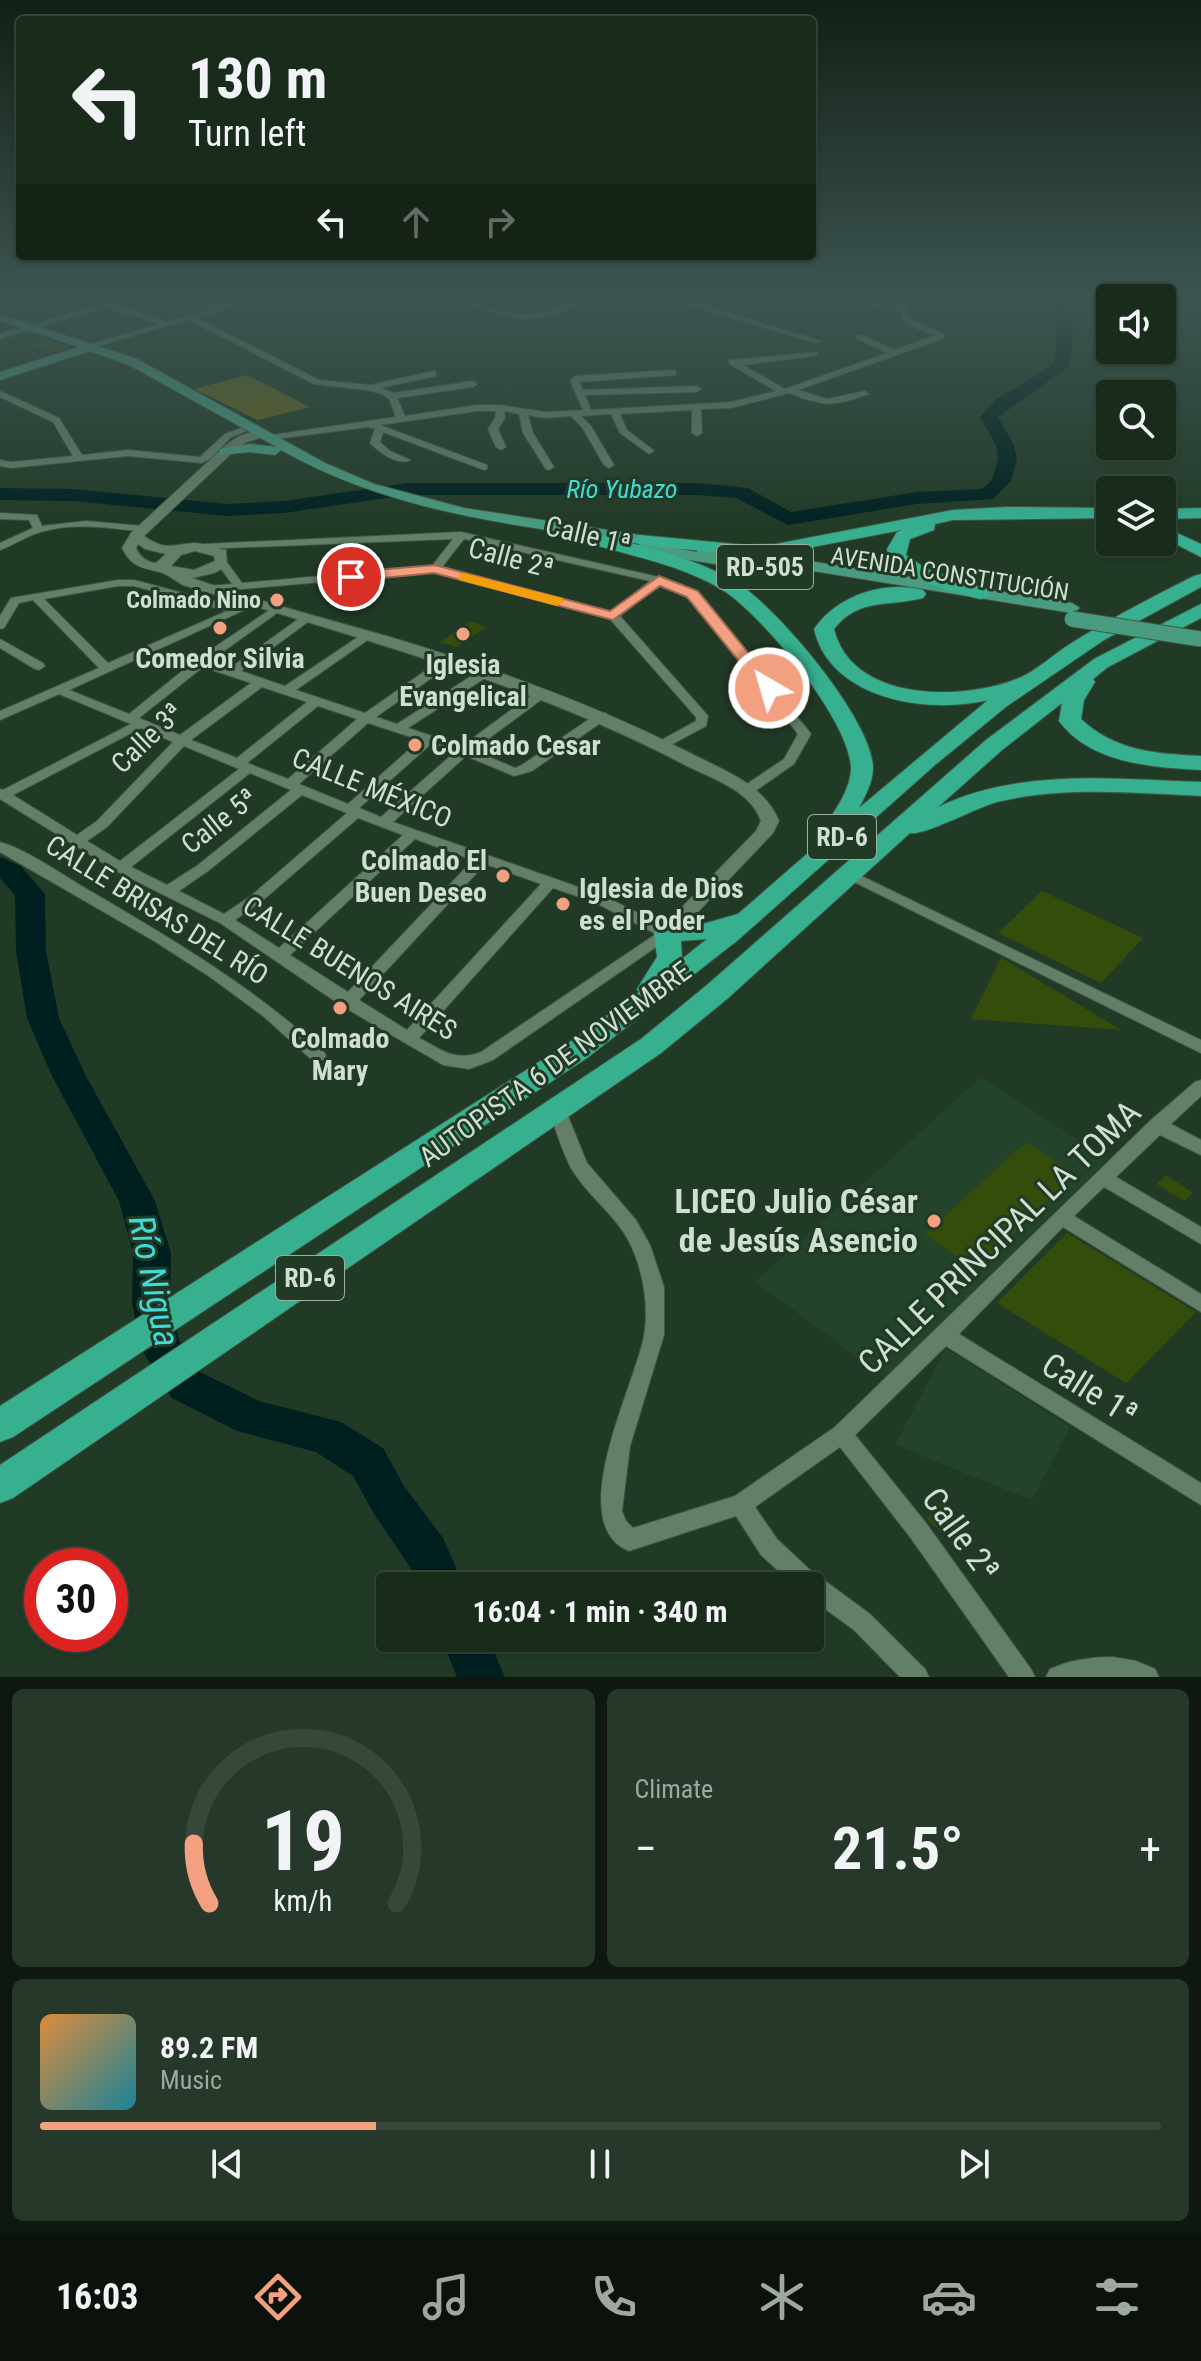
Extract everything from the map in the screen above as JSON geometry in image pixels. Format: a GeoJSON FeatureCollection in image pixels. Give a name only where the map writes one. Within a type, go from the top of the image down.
{"type":"FeatureCollection","features":[{"type":"Feature","properties":{"kind":"highway"},"geometry":{"type":"LineString","coordinates":[[640,540],[733,549],[776,549],[953,515],[1096,513]]}},
{"type":"Feature","properties":{"kind":"highway"},"geometry":{"type":"LineString","coordinates":[[1176,514],[1201,513]]}},
{"type":"Feature","properties":{"kind":"highway"},"geometry":{"type":"LineString","coordinates":[[980,593],[903,564],[897,557],[898,542],[903,536],[924,527],[969,521],[1096,522]]}},
{"type":"Feature","properties":{"kind":"highway"},"geometry":{"type":"LineString","coordinates":[[1176,537],[1201,552]]}},
{"type":"Feature","properties":{"kind":"highway"},"geometry":{"type":"LineString","coordinates":[[598,540],[684,567],[730,586],[762,611],[830,697],[849,725],[862,768],[856,787],[818,858]]}},
{"type":"Feature","properties":{"kind":"highway","name":"AUTOPISTA 6 DE NOVIEMBRE"},"geometry":{"type":"LineString","coordinates":[[0,1426],[491,1107],[639,1007],[748,919],[935,755],[1037,674],[1199,579]]}},
{"type":"Feature","properties":{"kind":"highway"},"geometry":{"type":"LineString","coordinates":[[916,594],[877,595],[842,607],[824,629],[832,657],[847,670],[893,691],[949,699],[983,695],[1037,674]]}},
{"type":"Feature","properties":{"kind":"highway","name":"AUTOPISTA 6 DE NOVIEMBRE"},"geometry":{"type":"LineString","coordinates":[[0,1486],[651,1046],[851,875],[994,745],[1101,663],[1201,610]]}},
{"type":"Feature","properties":{"kind":"highway"},"geometry":{"type":"LineString","coordinates":[[1101,663],[1075,694],[1070,709],[1070,721],[1081,733],[1118,753],[1166,762],[1201,763]]}},
{"type":"Feature","properties":{"kind":"highway"},"geometry":{"type":"LineString","coordinates":[[879,847],[942,812],[1006,790],[1030,786],[1201,789]]}},
{"type":"Feature","properties":{"kind":"highway"},"geometry":{"type":"LineString","coordinates":[[639,1007],[670,957],[667,933],[699,933],[748,919]]}},
{"type":"Feature","properties":{"kind":"main road","name":"AVENIDA CONSTITUCIÓN"},"geometry":{"type":"LineString","coordinates":[[142,375],[244,440],[362,489],[460,514],[916,594],[1072,613],[1201,639]]}},
{"type":"Feature","properties":{"kind":"main road","name":"RD-505"},"geometry":{"type":"LineString","coordinates":[[158,375],[244,440]]}},
{"type":"Feature","properties":{"kind":"main road","name":"RD-505"},"geometry":{"type":"LineString","coordinates":[[460,514],[980,593],[1072,613],[1201,628]]}},
{"type":"Feature","properties":{"kind":"street"},"geometry":{"type":"LineString","coordinates":[[304,375],[333,386],[372,387],[427,375]]}},
{"type":"Feature","properties":{"kind":"street"},"geometry":{"type":"LineString","coordinates":[[588,412],[574,381],[604,375]]}},
{"type":"Feature","properties":{"kind":"street"},"geometry":{"type":"LineString","coordinates":[[757,375],[818,403],[836,403],[865,394]]}},
{"type":"Feature","properties":{"kind":"street"},"geometry":{"type":"LineString","coordinates":[[0,472],[6,464],[128,453],[202,460],[244,440],[376,426],[477,408],[574,414],[731,405],[787,391],[831,375]]}},
{"type":"Feature","properties":{"kind":"street"},"geometry":{"type":"LineString","coordinates":[[372,387],[391,396],[473,384]]}},
{"type":"Feature","properties":{"kind":"street"},"geometry":{"type":"LineString","coordinates":[[579,393],[697,389]]}},
{"type":"Feature","properties":{"kind":"street"},"geometry":{"type":"LineString","coordinates":[[0,394],[56,420],[78,456]]}},
{"type":"Feature","properties":{"kind":"street"},"geometry":{"type":"LineString","coordinates":[[391,396],[402,419]]}},
{"type":"Feature","properties":{"kind":"street"},"geometry":{"type":"LineString","coordinates":[[696,406],[697,433]]}},
{"type":"Feature","properties":{"kind":"street"},"geometry":{"type":"LineString","coordinates":[[500,408],[500,418],[493,429],[501,447]]}},
{"type":"Feature","properties":{"kind":"street"},"geometry":{"type":"LineString","coordinates":[[614,410],[623,431],[649,451]]}},
{"type":"Feature","properties":{"kind":"street"},"geometry":{"type":"LineString","coordinates":[[523,412],[528,433],[549,467]]}},
{"type":"Feature","properties":{"kind":"street"},"geometry":{"type":"LineString","coordinates":[[574,414],[586,426],[609,465]]}},
{"type":"Feature","properties":{"kind":"street"},"geometry":{"type":"LineString","coordinates":[[376,426],[375,443],[387,453],[405,460]]}},
{"type":"Feature","properties":{"kind":"street"},"geometry":{"type":"LineString","coordinates":[[376,426],[484,467]]}},
{"type":"Feature","properties":{"kind":"street"},"geometry":{"type":"LineString","coordinates":[[222,563],[193,574],[151,568],[135,559],[129,548],[139,532],[244,440]]}},
{"type":"Feature","properties":{"kind":"street"},"geometry":{"type":"LineString","coordinates":[[0,516],[33,517],[37,527]]}},
{"type":"Feature","properties":{"kind":"street"},"geometry":{"type":"LineString","coordinates":[[0,547],[37,527],[99,525],[139,532],[150,546],[176,552],[205,547],[221,553],[222,563],[239,586]]}},
{"type":"Feature","properties":{"kind":"street"},"geometry":{"type":"LineString","coordinates":[[435,569],[461,535]]}},
{"type":"Feature","properties":{"kind":"street","name":"Calle 1ª"},"geometry":{"type":"LineString","coordinates":[[205,547],[461,535],[659,580],[693,594],[805,734],[789,761],[746,791]]}},
{"type":"Feature","properties":{"kind":"street"},"geometry":{"type":"LineString","coordinates":[[176,552],[163,563],[168,570],[208,589],[449,660],[602,716],[663,745],[746,791],[766,806],[770,821],[764,833],[667,933]]}},
{"type":"Feature","properties":{"kind":"street","name":"Calle 2ª"},"geometry":{"type":"LineString","coordinates":[[208,589],[435,569],[613,616]]}},
{"type":"Feature","properties":{"kind":"street"},"geometry":{"type":"LineString","coordinates":[[659,580],[613,616],[702,716],[702,723],[663,745]]}},
{"type":"Feature","properties":{"kind":"street"},"geometry":{"type":"LineString","coordinates":[[0,603],[134,583],[236,610]]}},
{"type":"Feature","properties":{"kind":"street"},"geometry":{"type":"LineString","coordinates":[[36,597],[107,669]]}},
{"type":"Feature","properties":{"kind":"street"},"geometry":{"type":"LineString","coordinates":[[0,626],[15,600]]}},
{"type":"Feature","properties":{"kind":"street"},"geometry":{"type":"LineString","coordinates":[[0,716],[256,602]]}},
{"type":"Feature","properties":{"kind":"street"},"geometry":{"type":"LineString","coordinates":[[2,794],[137,720],[201,662],[277,608]]}},
{"type":"Feature","properties":{"kind":"street"},"geometry":{"type":"LineString","coordinates":[[231,673],[308,617]]}},
{"type":"Feature","properties":{"kind":"street"},"geometry":{"type":"LineString","coordinates":[[286,691],[368,635]]}},
{"type":"Feature","properties":{"kind":"street"},"geometry":{"type":"LineString","coordinates":[[0,643],[39,666]]}},
{"type":"Feature","properties":{"kind":"street","name":"Calle 5ª"},"geometry":{"type":"LineString","coordinates":[[167,892],[203,868],[296,786],[366,718],[449,660]]}},
{"type":"Feature","properties":{"kind":"street"},"geometry":{"type":"LineString","coordinates":[[201,662],[464,751],[514,772],[527,768],[602,716]]}},
{"type":"Feature","properties":{"kind":"street"},"geometry":{"type":"LineString","coordinates":[[398,729],[486,672]]}},
{"type":"Feature","properties":{"kind":"street","name":"Calle 3ª"},"geometry":{"type":"LineString","coordinates":[[78,840],[112,814],[181,741],[260,682]]}},
{"type":"Feature","properties":{"kind":"street","name":"CALLE MÉXICO"},"geometry":{"type":"LineString","coordinates":[[59,690],[383,823],[549,884],[599,899],[667,933]]}},
{"type":"Feature","properties":{"kind":"street"},"geometry":{"type":"LineString","coordinates":[[383,823],[464,751],[541,694]]}},
{"type":"Feature","properties":{"kind":"street"},"geometry":{"type":"LineString","coordinates":[[121,868],[316,701]]}},
{"type":"Feature","properties":{"kind":"street"},"geometry":{"type":"LineString","coordinates":[[225,920],[257,898],[429,739]]}},
{"type":"Feature","properties":{"kind":"street","name":"CALLE BUENOS AIRES"},"geometry":{"type":"LineString","coordinates":[[2,794],[121,868],[225,920],[348,1002],[449,1061],[478,1061],[667,933]]}},
{"type":"Feature","properties":{"kind":"street"},"geometry":{"type":"LineString","coordinates":[[281,955],[413,833]]}},
{"type":"Feature","properties":{"kind":"street","name":"CALLE BRISAS DEL RÍO"},"geometry":{"type":"LineString","coordinates":[[0,846],[167,940],[245,991],[284,1022],[318,1056]]}},
{"type":"Feature","properties":{"kind":"street"},"geometry":{"type":"LineString","coordinates":[[348,1002],[482,859]]}},
{"type":"Feature","properties":{"kind":"street"},"geometry":{"type":"LineString","coordinates":[[851,875],[1201,1047]]}},
{"type":"Feature","properties":{"kind":"street"},"geometry":{"type":"LineString","coordinates":[[408,1039],[549,884]]}},
{"type":"Feature","properties":{"kind":"street","name":"CALLE PRINCIPAL LA TOMA"},"geometry":{"type":"LineString","coordinates":[[842,1434],[1061,1217],[1201,1086]]}},
{"type":"Feature","properties":{"kind":"street"},"geometry":{"type":"LineString","coordinates":[[558,1111],[579,1166],[629,1225],[643,1250],[654,1287],[654,1335],[619,1446],[611,1511],[617,1528],[629,1540],[741,1504],[842,1434]]}},
{"type":"Feature","properties":{"kind":"street"},"geometry":{"type":"LineString","coordinates":[[1157,1125],[1201,1148]]}},
{"type":"Feature","properties":{"kind":"street"},"geometry":{"type":"LineString","coordinates":[[1105,1179],[1201,1236]]}},
{"type":"Feature","properties":{"kind":"street"},"geometry":{"type":"LineString","coordinates":[[1061,1217],[1201,1304]]}},
{"type":"Feature","properties":{"kind":"street","name":"Calle 1ª"},"geometry":{"type":"LineString","coordinates":[[945,1335],[1201,1495]]}},
{"type":"Feature","properties":{"kind":"street","name":"Calle 2ª"},"geometry":{"type":"LineString","coordinates":[[842,1434],[918,1530],[1023,1677]]}},
{"type":"Feature","properties":{"kind":"street"},"geometry":{"type":"LineString","coordinates":[[741,1504],[769,1547],[801,1577],[862,1622],[917,1677]]}},
{"type":"Feature","properties":{"kind":"street"},"geometry":{"type":"LineString","coordinates":[[1058,1677],[1085,1668],[1138,1673],[1147,1677]]}},
{"type":"Feature","properties":{"kind":"shaded area"},"geometry":{"type":"Polygon","coordinates":[[[248,375],[310,407],[258,420],[194,389],[248,375]]]}},
{"type":"Feature","properties":{"kind":"shaded area","name":"LICEO Julio César de Jesús Asencio"},"geometry":{"type":"Polygon","coordinates":[[[981,1077],[1108,1159],[886,1378],[755,1282],[981,1077]]]}},
{"type":"Feature","properties":{"kind":"shaded area"},"geometry":{"type":"Polygon","coordinates":[[[946,1348],[1070,1427],[1032,1500],[895,1445],[946,1348]]]}},
{"type":"Feature","properties":{"kind":"building","name":"Iglesia Evangelical"},"geometry":{"type":"Polygon","coordinates":[[[470,621],[486,627],[457,647],[440,642],[470,621]]]}},
{"type":"Feature","properties":{"kind":"building"},"geometry":{"type":"Polygon","coordinates":[[[1042,891],[1143,938],[1101,983],[998,933],[1042,891]]]}},
{"type":"Feature","properties":{"kind":"building"},"geometry":{"type":"Polygon","coordinates":[[[1001,958],[1007,961],[1121,1030],[971,1019],[1001,958]]]}},
{"type":"Feature","properties":{"kind":"building"},"geometry":{"type":"Polygon","coordinates":[[[1026,1142],[1075,1174],[976,1270],[925,1234],[1026,1142]]]}},
{"type":"Feature","properties":{"kind":"building"},"geometry":{"type":"Polygon","coordinates":[[[1166,1175],[1193,1193],[1184,1201],[1157,1184],[1166,1175]]]}},
{"type":"Feature","properties":{"kind":"building"},"geometry":{"type":"Polygon","coordinates":[[[1067,1233],[1196,1312],[1126,1383],[997,1303],[1067,1233]]]}},
{"type":"Feature","properties":{"kind":"building"},"geometry":{"type":"Polygon","coordinates":[[[943,1502],[956,1514],[940,1531],[927,1519],[943,1502]]]}},
{"type":"Feature","properties":{"kind":"waterway","name":"Río Yubazo"},"geometry":{"type":"LineString","coordinates":[[0,494],[73,495],[228,510],[284,507],[407,489],[698,489],[741,492],[788,519],[917,498],[986,495],[992,492],[1002,481],[1008,459],[1005,445],[989,417],[1001,404],[1048,375]]}},
{"type":"Feature","properties":{"kind":"waterway","name":"Río Nigua"},"geometry":{"type":"LineString","coordinates":[[0,866],[11,872],[30,894],[31,951],[43,1018],[69,1076],[137,1201],[152,1253],[151,1302],[160,1345],[186,1385],[252,1418],[326,1435],[368,1462],[389,1500],[427,1553],[435,1572]]}},
{"type":"Feature","properties":{"kind":"waterway","name":"Río Nigua"},"geometry":{"type":"LineString","coordinates":[[470,1652],[481,1677]]}},
{"type":"Feature","properties":{"kind":"slow traffic"},"geometry":{"type":"LineString","coordinates":[[464,577],[557,601]]}},
{"type":"Feature","properties":{"kind":"place","name":"Colmado Nino"},"geometry":{"type":"Point","coordinates":[277,600]}},
{"type":"Feature","properties":{"kind":"place","name":"Comedor Silvia"},"geometry":{"type":"Point","coordinates":[220,628]}},
{"type":"Feature","properties":{"kind":"place","name":"Iglesia Evangelical"},"geometry":{"type":"Point","coordinates":[463,634]}},
{"type":"Feature","properties":{"kind":"place","name":"Colmado Cesar"},"geometry":{"type":"Point","coordinates":[415,745]}},
{"type":"Feature","properties":{"kind":"place","name":"Colmado El Buen Deseo"},"geometry":{"type":"Point","coordinates":[503,876]}},
{"type":"Feature","properties":{"kind":"place","name":"Iglesia de Dios es el Poder"},"geometry":{"type":"Point","coordinates":[563,904]}},
{"type":"Feature","properties":{"kind":"place","name":"Colmado Mary"},"geometry":{"type":"Point","coordinates":[340,1008]}},
{"type":"Feature","properties":{"kind":"place","name":"LICEO Julio César de Jesús Asencio"},"geometry":{"type":"Point","coordinates":[934,1221]}},
{"type":"Feature","properties":{"kind":"route"},"geometry":{"type":"LineString","coordinates":[[351,577],[435,569],[613,616],[659,580],[693,594],[769,688]]}}]}
